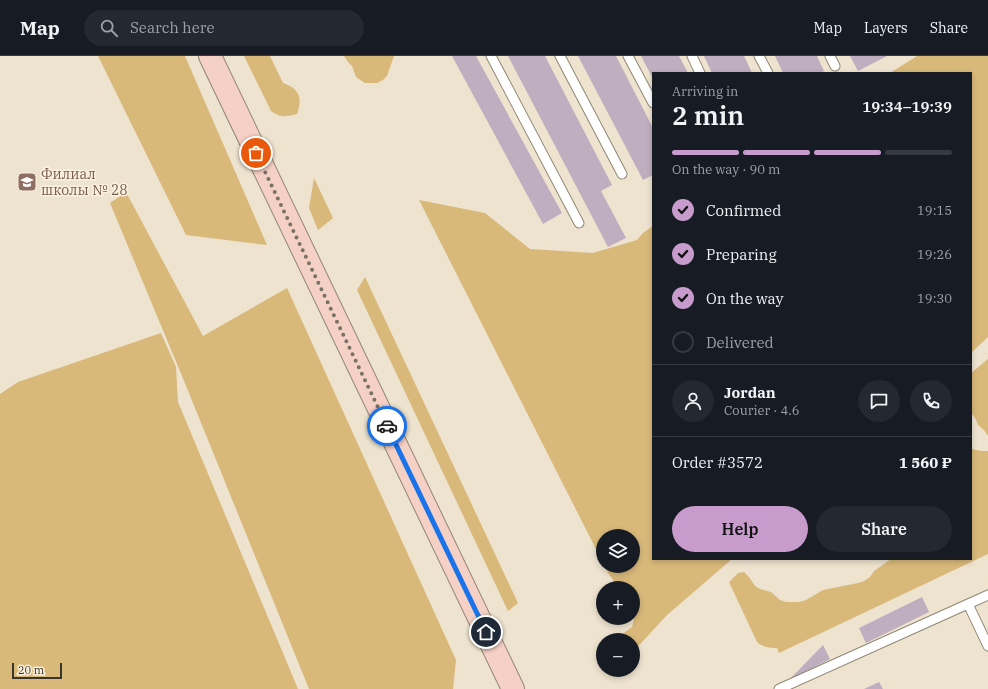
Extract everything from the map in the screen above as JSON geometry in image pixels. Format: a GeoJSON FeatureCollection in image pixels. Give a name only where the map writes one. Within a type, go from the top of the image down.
{"type":"FeatureCollection","features":[{"type":"Feature","properties":{"kind":"main road"},"geometry":{"type":"LineString","coordinates":[[210,56],[513,689]]}},
{"type":"Feature","properties":{"kind":"lane"},"geometry":{"type":"LineString","coordinates":[[491,56],[579,223]]}},
{"type":"Feature","properties":{"kind":"lane"},"geometry":{"type":"LineString","coordinates":[[560,56],[622,174]]}},
{"type":"Feature","properties":{"kind":"lane"},"geometry":{"type":"LineString","coordinates":[[628,56],[652,101]]}},
{"type":"Feature","properties":{"kind":"lane"},"geometry":{"type":"LineString","coordinates":[[692,56],[700,72]]}},
{"type":"Feature","properties":{"kind":"lane"},"geometry":{"type":"LineString","coordinates":[[760,56],[768,72]]}},
{"type":"Feature","properties":{"kind":"lane"},"geometry":{"type":"LineString","coordinates":[[830,56],[835,66]]}},
{"type":"Feature","properties":{"kind":"lane"},"geometry":{"type":"LineString","coordinates":[[779,689],[988,595]]}},
{"type":"Feature","properties":{"kind":"lane"},"geometry":{"type":"LineString","coordinates":[[968,604],[988,646]]}},
{"type":"Feature","properties":{"kind":"shaded area"},"geometry":{"type":"Polygon","coordinates":[[[98,56],[185,56],[267,245],[186,235],[98,56]]]}},
{"type":"Feature","properties":{"kind":"shaded area"},"geometry":{"type":"Polygon","coordinates":[[[244,56],[270,56],[283,83],[293,88],[298,94],[300,103],[297,114],[283,116],[271,111],[244,56]]]}},
{"type":"Feature","properties":{"kind":"shaded area"},"geometry":{"type":"Polygon","coordinates":[[[344,56],[394,56],[387,76],[383,80],[377,83],[365,83],[356,77],[352,66],[344,56]]]}},
{"type":"Feature","properties":{"kind":"shaded area"},"geometry":{"type":"Polygon","coordinates":[[[917,56],[988,56],[988,337],[972,352],[972,72],[892,72],[917,56]]]}},
{"type":"Feature","properties":{"kind":"shaded area"},"geometry":{"type":"Polygon","coordinates":[[[314,178],[333,218],[318,230],[309,208],[314,178]]]}},
{"type":"Feature","properties":{"kind":"shaded area"},"geometry":{"type":"Polygon","coordinates":[[[126,192],[203,336],[287,288],[456,660],[453,689],[309,689],[110,203],[126,192]]]}},
{"type":"Feature","properties":{"kind":"shaded area"},"geometry":{"type":"Polygon","coordinates":[[[419,200],[485,213],[530,249],[593,253],[637,240],[643,233],[652,227],[652,560],[731,560],[666,616],[640,644],[640,633],[624,633],[632,625],[640,625],[640,581],[614,581],[608,573],[640,573],[640,529],[596,529],[596,549],[419,200]]]}},
{"type":"Feature","properties":{"kind":"shaded area"},"geometry":{"type":"Polygon","coordinates":[[[365,277],[518,603],[508,611],[357,290],[365,277]]]}},
{"type":"Feature","properties":{"kind":"shaded area"},"geometry":{"type":"Polygon","coordinates":[[[161,333],[176,367],[178,402],[298,689],[0,689],[0,394],[18,382],[161,333]]]}},
{"type":"Feature","properties":{"kind":"shaded area"},"geometry":{"type":"Polygon","coordinates":[[[988,359],[988,436],[978,425],[972,414],[972,372],[988,359]]]}},
{"type":"Feature","properties":{"kind":"shaded area"},"geometry":{"type":"Polygon","coordinates":[[[972,449],[988,451],[988,554],[779,653],[777,648],[766,647],[757,642],[729,582],[738,573],[744,572],[755,586],[771,592],[780,600],[786,602],[799,602],[806,600],[823,590],[864,581],[870,577],[874,571],[890,560],[972,560],[972,449]]]}},
{"type":"Feature","properties":{"kind":"building"},"geometry":{"type":"Polygon","coordinates":[[[452,56],[476,56],[562,213],[543,224],[452,56]]]}},
{"type":"Feature","properties":{"kind":"building"},"geometry":{"type":"Polygon","coordinates":[[[508,56],[545,56],[612,185],[601,191],[626,238],[608,247],[508,56]]]}},
{"type":"Feature","properties":{"kind":"building"},"geometry":{"type":"Polygon","coordinates":[[[578,56],[616,56],[652,126],[652,176],[643,180],[578,56]]]}},
{"type":"Feature","properties":{"kind":"building"},"geometry":{"type":"Polygon","coordinates":[[[641,56],[679,56],[687,72],[652,72],[652,77],[641,56]]]}},
{"type":"Feature","properties":{"kind":"building"},"geometry":{"type":"Polygon","coordinates":[[[704,56],[744,56],[752,72],[712,72],[704,56]]]}},
{"type":"Feature","properties":{"kind":"building"},"geometry":{"type":"Polygon","coordinates":[[[775,56],[817,56],[824,71],[822,72],[783,72],[775,56]]]}},
{"type":"Feature","properties":{"kind":"building"},"geometry":{"type":"Polygon","coordinates":[[[850,56],[887,56],[858,71],[850,56]]]}},
{"type":"Feature","properties":{"kind":"building"},"geometry":{"type":"Polygon","coordinates":[[[922,597],[929,612],[866,643],[859,628],[922,597]]]}},
{"type":"Feature","properties":{"kind":"building"},"geometry":{"type":"Polygon","coordinates":[[[823,645],[830,659],[788,681],[823,645]]]}},
{"type":"Feature","properties":{"kind":"building"},"geometry":{"type":"Polygon","coordinates":[[[879,682],[883,689],[864,689],[879,682]]]}},
{"type":"Feature","properties":{"kind":"way so far"},"geometry":{"type":"LineString","coordinates":[[256,153],[387,426]]}},
{"type":"Feature","properties":{"kind":"place","name":"Филиал школы № 28"},"geometry":{"type":"Point","coordinates":[27,182]}},
{"type":"Feature","properties":{"kind":"route"},"geometry":{"type":"LineString","coordinates":[[387,426],[486,632]]}}]}
